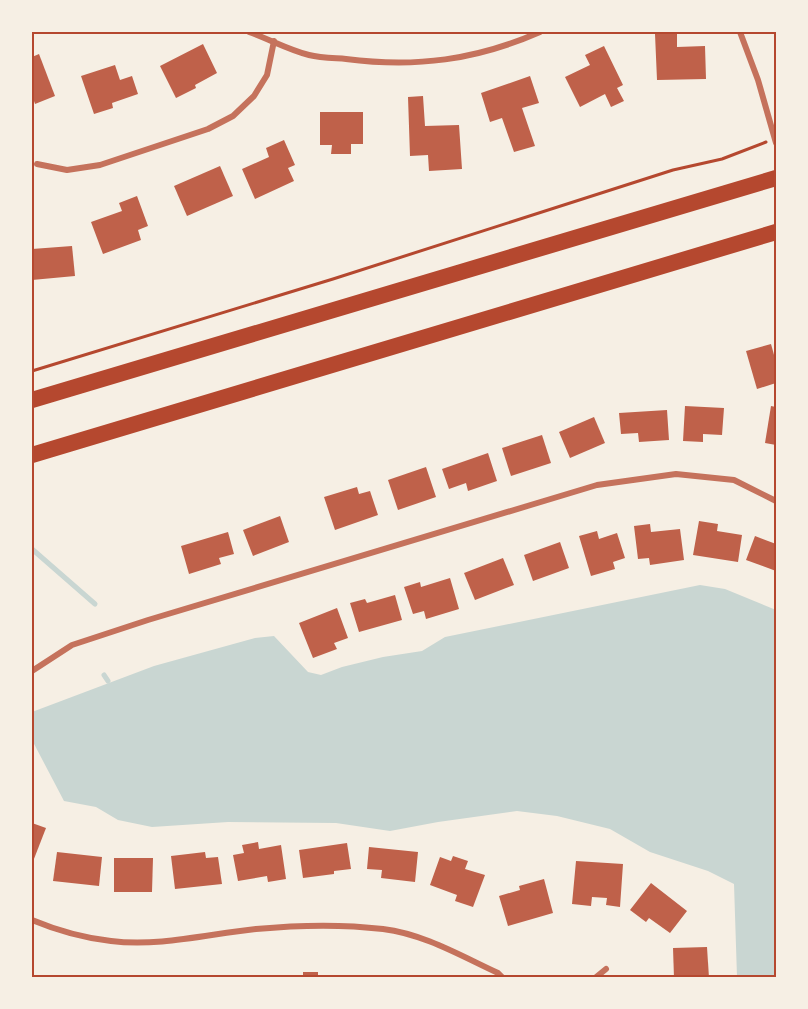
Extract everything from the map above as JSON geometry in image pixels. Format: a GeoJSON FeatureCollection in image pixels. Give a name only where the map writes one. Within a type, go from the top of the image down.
{"type":"FeatureCollection","features":[{"type":"Feature","properties":{"kind":"highway"},"geometry":{"type":"LineString","coordinates":[[32,400],[777,178]]}},
{"type":"Feature","properties":{"kind":"highway"},"geometry":{"type":"LineString","coordinates":[[32,455],[777,232]]}},
{"type":"Feature","properties":{"kind":"street"},"geometry":{"type":"LineString","coordinates":[[249,32],[309,55],[375,63],[429,62],[470,56],[512,44],[540,32]]}},
{"type":"Feature","properties":{"kind":"street"},"geometry":{"type":"LineString","coordinates":[[741,32],[776,141]]}},
{"type":"Feature","properties":{"kind":"street"},"geometry":{"type":"LineString","coordinates":[[37,164],[67,170],[100,165],[208,129],[233,116],[254,96],[267,75],[274,41]]}},
{"type":"Feature","properties":{"kind":"street"},"geometry":{"type":"LineString","coordinates":[[32,671],[72,645],[597,485],[676,474],[734,480],[777,501]]}},
{"type":"Feature","properties":{"kind":"street"},"geometry":{"type":"LineString","coordinates":[[32,920],[53,929],[111,941],[156,942],[257,929],[332,925],[384,929],[416,936],[498,973],[503,978]]}},
{"type":"Feature","properties":{"kind":"street"},"geometry":{"type":"LineString","coordinates":[[595,978],[606,969]]}},
{"type":"Feature","properties":{"kind":"path"},"geometry":{"type":"LineString","coordinates":[[32,371],[333,279],[673,170],[722,159],[776,141]]}},
{"type":"Feature","properties":{"kind":"shaded area"},"geometry":{"type":"Polygon","coordinates":[[[700,585],[725,589],[776,610],[776,977],[737,977],[734,884],[708,871],[650,852],[610,829],[557,816],[517,811],[390,831],[336,823],[228,822],[152,827],[118,820],[96,807],[64,801],[32,740],[32,712],[154,666],[255,638],[274,636],[308,672],[321,675],[342,667],[383,657],[422,651],[445,637],[700,585]]]}},
{"type":"Feature","properties":{"kind":"building"},"geometry":{"type":"Polygon","coordinates":[[[655,34],[677,34],[677,47],[705,46],[706,79],[657,80],[655,34]]]}},
{"type":"Feature","properties":{"kind":"building"},"geometry":{"type":"Polygon","coordinates":[[[203,44],[217,73],[195,85],[196,88],[176,98],[160,66],[203,44]]]}},
{"type":"Feature","properties":{"kind":"building"},"geometry":{"type":"Polygon","coordinates":[[[604,46],[623,85],[617,88],[624,101],[611,107],[605,94],[580,107],[565,77],[590,65],[585,55],[604,46]]]}},
{"type":"Feature","properties":{"kind":"building"},"geometry":{"type":"Polygon","coordinates":[[[39,54],[55,96],[35,104],[32,95],[32,57],[39,54]]]}},
{"type":"Feature","properties":{"kind":"building"},"geometry":{"type":"Polygon","coordinates":[[[115,65],[120,80],[132,76],[138,94],[112,103],[113,108],[94,114],[81,76],[115,65]]]}},
{"type":"Feature","properties":{"kind":"building"},"geometry":{"type":"Polygon","coordinates":[[[530,76],[539,103],[522,108],[535,146],[514,152],[502,118],[490,122],[481,93],[530,76]]]}},
{"type":"Feature","properties":{"kind":"building"},"geometry":{"type":"Polygon","coordinates":[[[423,96],[425,126],[459,125],[462,169],[429,171],[428,155],[410,156],[408,97],[423,96]]]}},
{"type":"Feature","properties":{"kind":"building"},"geometry":{"type":"Polygon","coordinates":[[[320,112],[363,112],[363,144],[351,144],[351,154],[331,154],[332,145],[320,145],[320,112]]]}},
{"type":"Feature","properties":{"kind":"building"},"geometry":{"type":"Polygon","coordinates":[[[284,140],[295,165],[288,168],[294,181],[255,199],[242,169],[269,157],[266,148],[284,140]]]}},
{"type":"Feature","properties":{"kind":"building"},"geometry":{"type":"Polygon","coordinates":[[[220,166],[233,196],[187,216],[174,186],[220,166]]]}},
{"type":"Feature","properties":{"kind":"building"},"geometry":{"type":"Polygon","coordinates":[[[137,196],[148,226],[138,230],[141,240],[103,254],[91,222],[122,211],[119,203],[137,196]]]}},
{"type":"Feature","properties":{"kind":"building"},"geometry":{"type":"Polygon","coordinates":[[[72,246],[75,276],[32,280],[32,249],[72,246]]]}},
{"type":"Feature","properties":{"kind":"building"},"geometry":{"type":"Polygon","coordinates":[[[771,344],[776,362],[776,383],[757,389],[746,351],[771,344]]]}},
{"type":"Feature","properties":{"kind":"building"},"geometry":{"type":"Polygon","coordinates":[[[685,406],[724,408],[722,435],[703,434],[703,442],[683,441],[685,406]]]}},
{"type":"Feature","properties":{"kind":"building"},"geometry":{"type":"Polygon","coordinates":[[[771,406],[776,407],[776,445],[765,443],[771,406]]]}},
{"type":"Feature","properties":{"kind":"building"},"geometry":{"type":"Polygon","coordinates":[[[667,410],[669,440],[639,442],[638,433],[621,434],[619,413],[667,410]]]}},
{"type":"Feature","properties":{"kind":"building"},"geometry":{"type":"Polygon","coordinates":[[[594,417],[605,443],[570,458],[559,432],[594,417]]]}},
{"type":"Feature","properties":{"kind":"building"},"geometry":{"type":"Polygon","coordinates":[[[542,435],[551,463],[511,476],[502,448],[542,435]]]}},
{"type":"Feature","properties":{"kind":"building"},"geometry":{"type":"Polygon","coordinates":[[[488,453],[497,481],[468,491],[466,483],[449,489],[442,469],[488,453]]]}},
{"type":"Feature","properties":{"kind":"building"},"geometry":{"type":"Polygon","coordinates":[[[426,467],[436,497],[398,510],[388,480],[426,467]]]}},
{"type":"Feature","properties":{"kind":"building"},"geometry":{"type":"Polygon","coordinates":[[[357,487],[359,494],[370,491],[378,515],[335,530],[324,497],[357,487]]]}},
{"type":"Feature","properties":{"kind":"building"},"geometry":{"type":"Polygon","coordinates":[[[280,516],[289,542],[253,556],[243,530],[280,516]]]}},
{"type":"Feature","properties":{"kind":"building"},"geometry":{"type":"Polygon","coordinates":[[[699,521],[718,524],[717,531],[742,535],[738,562],[693,555],[699,521]]]}},
{"type":"Feature","properties":{"kind":"building"},"geometry":{"type":"Polygon","coordinates":[[[650,524],[651,532],[680,529],[684,560],[650,565],[649,558],[638,559],[634,526],[650,524]]]}},
{"type":"Feature","properties":{"kind":"building"},"geometry":{"type":"Polygon","coordinates":[[[597,531],[599,539],[617,533],[625,558],[613,562],[615,569],[591,576],[579,536],[597,531]]]}},
{"type":"Feature","properties":{"kind":"building"},"geometry":{"type":"Polygon","coordinates":[[[228,532],[234,554],[219,558],[221,564],[189,574],[181,546],[228,532]]]}},
{"type":"Feature","properties":{"kind":"building"},"geometry":{"type":"Polygon","coordinates":[[[755,536],[776,544],[776,571],[746,560],[755,536]]]}},
{"type":"Feature","properties":{"kind":"building"},"geometry":{"type":"Polygon","coordinates":[[[560,542],[569,568],[533,581],[524,555],[560,542]]]}},
{"type":"Feature","properties":{"kind":"building"},"geometry":{"type":"Polygon","coordinates":[[[503,558],[514,585],[475,600],[464,573],[503,558]]]}},
{"type":"Feature","properties":{"kind":"building"},"geometry":{"type":"Polygon","coordinates":[[[450,578],[459,609],[426,619],[424,611],[413,614],[404,587],[420,582],[421,587],[450,578]]]}},
{"type":"Feature","properties":{"kind":"building"},"geometry":{"type":"Polygon","coordinates":[[[395,595],[402,620],[359,632],[350,603],[365,599],[367,603],[395,595]]]}},
{"type":"Feature","properties":{"kind":"building"},"geometry":{"type":"Polygon","coordinates":[[[337,608],[348,638],[334,643],[337,649],[313,658],[299,623],[337,608]]]}},
{"type":"Feature","properties":{"kind":"building"},"geometry":{"type":"Polygon","coordinates":[[[32,823],[46,828],[32,864],[32,823]]]}},
{"type":"Feature","properties":{"kind":"building"},"geometry":{"type":"Polygon","coordinates":[[[258,842],[259,849],[281,845],[286,879],[268,882],[267,876],[238,881],[233,855],[244,853],[242,845],[258,842]]]}},
{"type":"Feature","properties":{"kind":"building"},"geometry":{"type":"Polygon","coordinates":[[[347,843],[351,869],[303,878],[299,850],[347,843]]]}},
{"type":"Feature","properties":{"kind":"building"},"geometry":{"type":"Polygon","coordinates":[[[369,847],[418,852],[415,882],[381,878],[382,870],[367,869],[369,847]]]}},
{"type":"Feature","properties":{"kind":"building"},"geometry":{"type":"Polygon","coordinates":[[[57,852],[102,857],[99,886],[53,881],[57,852]]]}},
{"type":"Feature","properties":{"kind":"building"},"geometry":{"type":"Polygon","coordinates":[[[205,852],[206,858],[218,857],[222,884],[175,889],[171,856],[205,852]]]}},
{"type":"Feature","properties":{"kind":"building"},"geometry":{"type":"Polygon","coordinates":[[[453,856],[468,861],[465,869],[485,875],[473,907],[455,901],[457,895],[430,885],[440,857],[451,861],[453,856]]]}},
{"type":"Feature","properties":{"kind":"building"},"geometry":{"type":"Polygon","coordinates":[[[114,858],[153,858],[152,892],[114,892],[114,858]]]}},
{"type":"Feature","properties":{"kind":"building"},"geometry":{"type":"Polygon","coordinates":[[[576,861],[623,864],[620,907],[606,905],[607,898],[592,897],[591,906],[572,904],[576,861]]]}},
{"type":"Feature","properties":{"kind":"building"},"geometry":{"type":"Polygon","coordinates":[[[544,879],[553,913],[508,926],[499,896],[520,890],[519,886],[544,879]]]}},
{"type":"Feature","properties":{"kind":"building"},"geometry":{"type":"Polygon","coordinates":[[[651,883],[687,911],[670,933],[649,918],[646,922],[630,910],[651,883]]]}},
{"type":"Feature","properties":{"kind":"building"},"geometry":{"type":"Polygon","coordinates":[[[707,947],[709,978],[674,978],[673,948],[707,947]]]}},
{"type":"Feature","properties":{"kind":"building"},"geometry":{"type":"Polygon","coordinates":[[[303,972],[318,972],[318,978],[303,978],[303,972]]]}},
{"type":"Feature","properties":{"kind":"waterway"},"geometry":{"type":"LineString","coordinates":[[32,549],[95,604]]}},
{"type":"Feature","properties":{"kind":"waterway"},"geometry":{"type":"LineString","coordinates":[[104,675],[108,681]]}}]}
